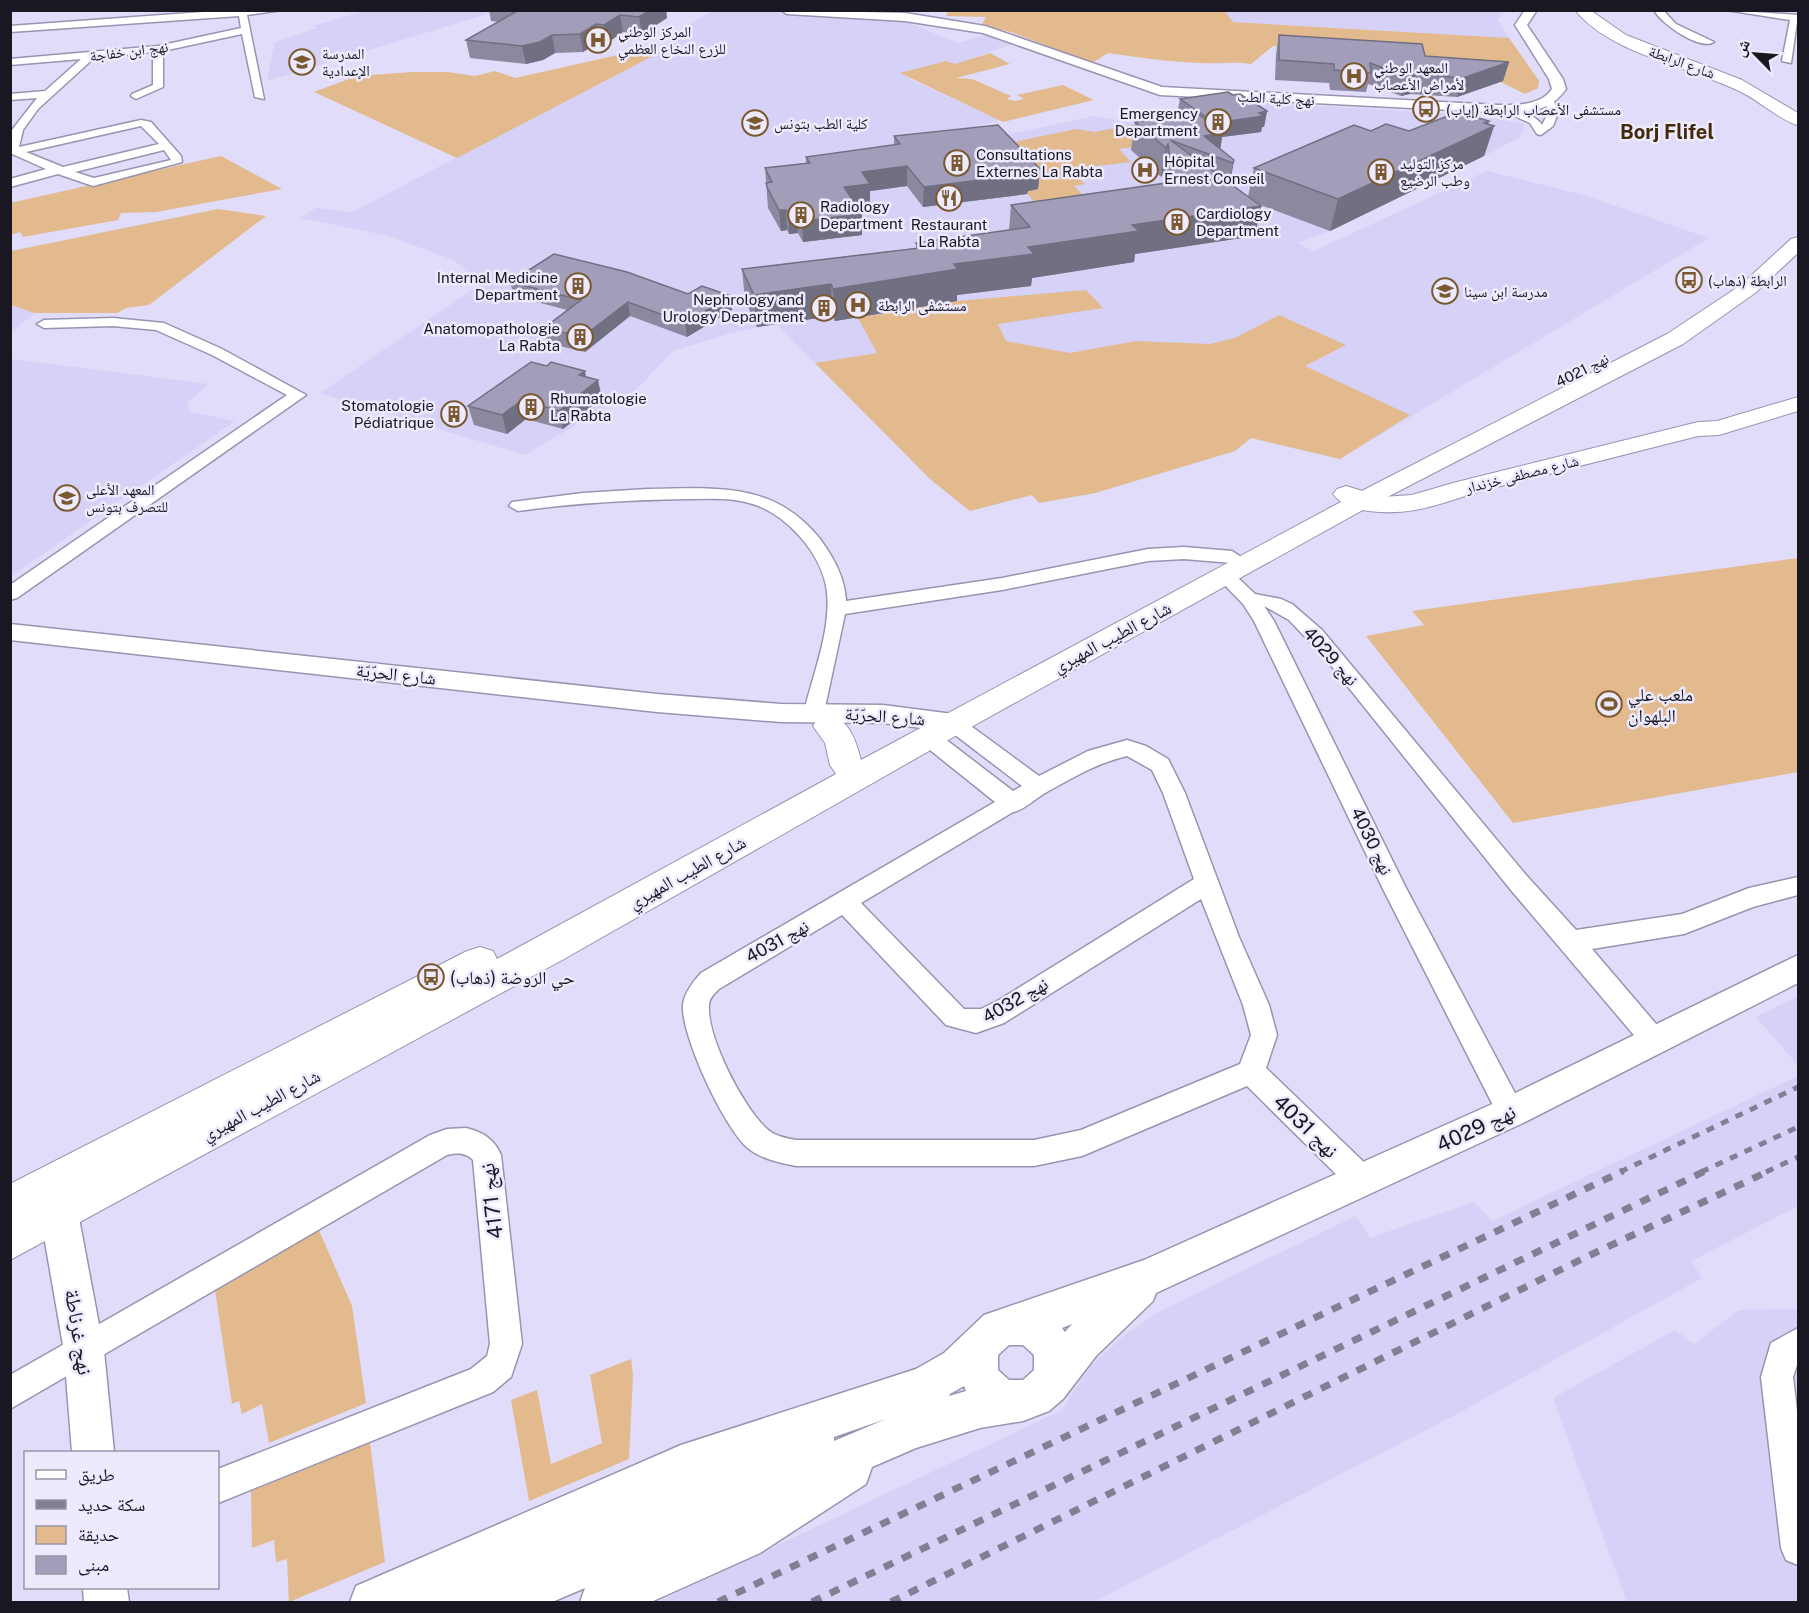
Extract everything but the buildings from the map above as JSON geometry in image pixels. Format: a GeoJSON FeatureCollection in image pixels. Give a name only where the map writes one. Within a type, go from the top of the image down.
{"type":"FeatureCollection","features":[{"type":"Feature","properties":{"kind":"main road","name":"شارع الرابطة"},"geometry":{"type":"LineString","coordinates":[[1581,10],[1593,16],[1623,39],[1718,75],[1754,92],[1798,120]]}},
{"type":"Feature","properties":{"kind":"main road","name":"نهج 4021"},"geometry":{"type":"LineString","coordinates":[[1354,497],[1675,320],[1766,255],[1798,219]]}},
{"type":"Feature","properties":{"kind":"main road","name":"نهج 4021"},"geometry":{"type":"LineString","coordinates":[[1354,497],[1490,437],[1675,339],[1748,289],[1798,243]]}},
{"type":"Feature","properties":{"kind":"main road","name":"شارع مصطفى خزندار"},"geometry":{"type":"LineString","coordinates":[[1698,429],[1709,420],[1798,392]]}},
{"type":"Feature","properties":{"kind":"main road","name":"شارع مصطفى خزندار"},"geometry":{"type":"LineString","coordinates":[[1354,497],[1382,505],[1414,503],[1698,429],[1719,428],[1798,404]]}},
{"type":"Feature","properties":{"kind":"main road","name":"شارع الطيب المهيري"},"geometry":{"type":"LineString","coordinates":[[10,1239],[551,948],[927,728],[1354,497]]}},
{"type":"Feature","properties":{"kind":"main road"},"geometry":{"type":"LineString","coordinates":[[821,719],[840,740],[846,765]]}},
{"type":"Feature","properties":{"kind":"main road","name":"شارع الطيب المهيري"},"geometry":{"type":"LineString","coordinates":[[10,1206],[518,942],[846,765],[927,728]]}},
{"type":"Feature","properties":{"kind":"street"},"geometry":{"type":"LineString","coordinates":[[10,28],[278,10]]}},
{"type":"Feature","properties":{"kind":"street","name":"نهج كلية الطب"},"geometry":{"type":"LineString","coordinates":[[787,10],[905,17],[960,24],[1000,34],[1160,91],[1504,109],[1549,100]]}},
{"type":"Feature","properties":{"kind":"street"},"geometry":{"type":"LineString","coordinates":[[1504,109],[1534,121],[1541,132],[1549,124],[1553,113],[1549,100],[1559,89],[1556,79],[1524,33],[1521,25],[1531,10]]}},
{"type":"Feature","properties":{"kind":"street"},"geometry":{"type":"LineString","coordinates":[[1658,10],[1664,20],[1709,42]]}},
{"type":"Feature","properties":{"kind":"street"},"geometry":{"type":"LineString","coordinates":[[1730,10],[1797,18],[1787,61]]}},
{"type":"Feature","properties":{"kind":"street"},"geometry":{"type":"LineString","coordinates":[[242,12],[260,97]]}},
{"type":"Feature","properties":{"kind":"street","name":"نهج ابن خفاجة"},"geometry":{"type":"LineString","coordinates":[[10,62],[90,57],[158,49],[246,30]]}},
{"type":"Feature","properties":{"kind":"street"},"geometry":{"type":"LineString","coordinates":[[136,96],[158,87],[158,49]]}},
{"type":"Feature","properties":{"kind":"street"},"geometry":{"type":"LineString","coordinates":[[15,151],[141,123],[147,124],[177,158],[176,162],[93,182],[15,151],[12,144],[25,116],[90,57]]}},
{"type":"Feature","properties":{"kind":"street"},"geometry":{"type":"LineString","coordinates":[[10,96],[48,94]]}},
{"type":"Feature","properties":{"kind":"street"},"geometry":{"type":"LineString","coordinates":[[10,119],[25,116]]}},
{"type":"Feature","properties":{"kind":"street"},"geometry":{"type":"LineString","coordinates":[[10,183],[166,146]]}},
{"type":"Feature","properties":{"kind":"street"},"geometry":{"type":"LineString","coordinates":[[10,594],[298,395],[217,352],[159,326],[113,322],[44,324]]}},
{"type":"Feature","properties":{"kind":"street"},"geometry":{"type":"LineString","coordinates":[[518,506],[570,498],[712,494],[759,501],[792,521],[822,555],[836,590],[836,609],[821,719]]}},
{"type":"Feature","properties":{"kind":"street"},"geometry":{"type":"LineString","coordinates":[[836,609],[1002,584],[1148,555],[1184,553],[1229,566]]}},
{"type":"Feature","properties":{"kind":"street","name":"نهج 4030"},"geometry":{"type":"LineString","coordinates":[[1229,566],[1264,621],[1395,889],[1511,1112]]}},
{"type":"Feature","properties":{"kind":"street","name":"نهج 4029"},"geometry":{"type":"LineString","coordinates":[[1250,600],[1274,600],[1316,636],[1518,882],[1653,1039]]}},
{"type":"Feature","properties":{"kind":"street","name":"شارع الحرّيّة"},"geometry":{"type":"LineString","coordinates":[[10,632],[657,703],[927,728]]}},
{"type":"Feature","properties":{"kind":"street"},"geometry":{"type":"LineString","coordinates":[[927,728],[1038,788]]}},
{"type":"Feature","properties":{"kind":"street"},"geometry":{"type":"LineString","coordinates":[[927,728],[1014,804]]}},
{"type":"Feature","properties":{"kind":"street","name":"نهج 4031"},"geometry":{"type":"LineString","coordinates":[[1127,748],[1160,765],[1174,792],[1206,883],[1263,1024],[1264,1035],[1251,1072],[1082,1143],[1034,1153],[796,1153],[772,1147],[756,1138],[718,1080],[697,1016],[696,1004],[710,981],[1038,788],[1112,750],[1127,748]]}},
{"type":"Feature","properties":{"kind":"street","name":"نهج 4032"},"geometry":{"type":"LineString","coordinates":[[845,903],[885,940],[955,1017],[972,1023],[984,1021],[1008,1008],[1206,883]]}},
{"type":"Feature","properties":{"kind":"street"},"geometry":{"type":"LineString","coordinates":[[1569,939],[1579,941],[1684,924],[1749,898],[1798,886]]}},
{"type":"Feature","properties":{"kind":"street","name":"نهج 4029"},"geometry":{"type":"LineString","coordinates":[[1149,1277],[1511,1112],[1798,968]]}},
{"type":"Feature","properties":{"kind":"street","name":"نهج 4031"},"geometry":{"type":"LineString","coordinates":[[1251,1072],[1362,1180]]}},
{"type":"Feature","properties":{"kind":"street","name":"نهج 4171"},"geometry":{"type":"LineString","coordinates":[[10,1393],[440,1144],[462,1140],[473,1142],[481,1147],[487,1155],[506,1344],[500,1366],[482,1381],[219,1486]]}},
{"type":"Feature","properties":{"kind":"street","name":"نهج غرناطة"},"geometry":{"type":"LineString","coordinates":[[59,1213],[84,1351],[93,1451]]}},
{"type":"Feature","properties":{"kind":"street"},"geometry":{"type":"LineString","coordinates":[[448,1602],[706,1488],[934,1383],[958,1367],[996,1334],[1149,1277]]}},
{"type":"Feature","properties":{"kind":"street"},"geometry":{"type":"LineString","coordinates":[[499,1602],[915,1428],[980,1407],[1030,1401],[1041,1395],[1082,1341],[1149,1277]]}},
{"type":"Feature","properties":{"kind":"street"},"geometry":{"type":"LineString","coordinates":[[996,1334],[1033,1329],[1050,1348],[1053,1360],[1049,1385]]}},
{"type":"Feature","properties":{"kind":"street"},"geometry":{"type":"LineString","coordinates":[[996,1334],[979,1370],[984,1383],[993,1393],[1012,1402]]}},
{"type":"Feature","properties":{"kind":"street"},"geometry":{"type":"LineString","coordinates":[[1798,1344],[1782,1354],[1777,1377],[1798,1548]]}},
{"type":"Feature","properties":{"kind":"street"},"geometry":{"type":"LineString","coordinates":[[372,1602],[681,1466],[934,1383]]}},
{"type":"Feature","properties":{"kind":"street"},"geometry":{"type":"LineString","coordinates":[[602,1602],[744,1538],[915,1428]]}},
{"type":"Feature","properties":{"kind":"shaded area","name":"المدرسة الإعدادية"},"geometry":{"type":"Polygon","coordinates":[[[423,10],[431,13],[438,10],[494,12],[267,81],[275,42],[318,28],[313,26],[364,11],[423,10]]]}},
{"type":"Feature","properties":{"kind":"shaded area","name":"مستشفى الرابطة"},"geometry":{"type":"Polygon","coordinates":[[[739,10],[899,19],[958,43],[985,35],[1008,43],[1015,43],[955,64],[946,61],[907,78],[1000,120],[890,150],[1002,136],[1094,116],[1131,122],[1233,101],[1456,114],[1457,117],[1502,119],[1523,124],[1524,128],[1520,137],[1484,156],[1330,231],[1297,243],[1314,251],[1487,171],[1583,195],[1709,238],[1340,459],[1251,438],[1235,451],[1095,493],[1039,503],[1032,495],[970,511],[930,479],[776,324],[731,333],[673,351],[638,388],[525,455],[320,393],[481,284],[454,260],[385,235],[301,218],[316,208],[352,212],[653,56],[670,41],[668,38],[711,11],[739,10]]]}},
{"type":"Feature","properties":{"kind":"shaded area"},"geometry":{"type":"Polygon","coordinates":[[[1224,11],[1506,11],[1498,19],[1509,38],[1233,22],[1224,11]]]}},
{"type":"Feature","properties":{"kind":"shaded area"},"geometry":{"type":"Polygon","coordinates":[[[10,305],[35,313],[11,332],[10,305]]]}},
{"type":"Feature","properties":{"kind":"shaded area","name":"المعهد الأعلى للتصرف بتونس"},"geometry":{"type":"Polygon","coordinates":[[[11,359],[208,384],[187,403],[190,412],[235,421],[11,576],[11,359]]]}},
{"type":"Feature","properties":{"kind":"shaded area"},"geometry":{"type":"Polygon","coordinates":[[[1798,996],[1798,1065],[1756,1017],[1798,996]]]}},
{"type":"Feature","properties":{"kind":"shaded area"},"geometry":{"type":"Polygon","coordinates":[[[1798,1076],[1798,1206],[1691,1261],[1702,1278],[1455,1415],[1094,1602],[658,1602],[1062,1410],[1089,1368],[1122,1337],[1158,1312],[1356,1216],[1370,1238],[1474,1202],[1492,1221],[1798,1076]]]}},
{"type":"Feature","properties":{"kind":"shaded area"},"geometry":{"type":"Polygon","coordinates":[[[1798,1309],[1798,1602],[1627,1602],[1553,1398],[1675,1330],[1694,1344],[1739,1310],[1798,1309]]]}},
{"type":"Feature","properties":{"kind":"green space"},"geometry":{"type":"Polygon","coordinates":[[[949,10],[1224,10],[1233,22],[1509,38],[1539,81],[1538,88],[1525,94],[1472,68],[1273,46],[1251,64],[1179,62],[1108,53],[1092,63],[1011,32],[981,26],[986,17],[946,16],[949,10]]]}},
{"type":"Feature","properties":{"kind":"green space"},"geometry":{"type":"Polygon","coordinates":[[[631,52],[653,56],[457,158],[314,92],[357,76],[412,72],[448,72],[475,76],[495,71],[515,78],[631,52]]]}},
{"type":"Feature","properties":{"kind":"green space"},"geometry":{"type":"Polygon","coordinates":[[[990,53],[1010,64],[956,78],[972,79],[1011,96],[1007,99],[1015,101],[1024,99],[1017,95],[1063,85],[1094,100],[1003,122],[900,73],[946,61],[955,64],[990,53]]]}},
{"type":"Feature","properties":{"kind":"green space"},"geometry":{"type":"Polygon","coordinates":[[[1148,122],[1163,143],[1119,149],[1131,162],[1082,168],[1087,173],[1075,175],[1085,184],[1074,186],[1085,197],[1035,203],[1025,191],[1038,189],[1013,142],[1076,129],[1094,132],[1148,122]]]}},
{"type":"Feature","properties":{"kind":"green space"},"geometry":{"type":"Polygon","coordinates":[[[221,156],[282,189],[156,212],[121,213],[118,220],[23,237],[20,232],[11,235],[10,203],[221,156]]]}},
{"type":"Feature","properties":{"kind":"green space"},"geometry":{"type":"Polygon","coordinates":[[[218,209],[266,216],[149,305],[126,308],[117,313],[35,313],[11,305],[11,251],[218,209]]]}},
{"type":"Feature","properties":{"kind":"green space"},"geometry":{"type":"Polygon","coordinates":[[[1086,290],[1103,308],[998,324],[1006,341],[1070,353],[1136,341],[1210,344],[1235,338],[1279,315],[1346,345],[1305,366],[1410,415],[1340,459],[1251,438],[1235,451],[1095,493],[1039,503],[1032,495],[970,511],[930,479],[815,363],[877,353],[858,318],[957,301],[1086,290]]]}},
{"type":"Feature","properties":{"kind":"green space","name":"ملعب علي البلهوان"},"geometry":{"type":"Polygon","coordinates":[[[1798,558],[1798,772],[1513,823],[1366,636],[1424,625],[1412,611],[1798,558]]]}},
{"type":"Feature","properties":{"kind":"green space"},"geometry":{"type":"Polygon","coordinates":[[[318,1228],[352,1306],[366,1403],[269,1443],[262,1404],[242,1414],[239,1401],[232,1404],[215,1290],[318,1228]]]}},
{"type":"Feature","properties":{"kind":"green space"},"geometry":{"type":"Polygon","coordinates":[[[631,1359],[633,1375],[629,1459],[529,1501],[511,1400],[537,1390],[551,1464],[602,1443],[590,1375],[631,1359]]]}},
{"type":"Feature","properties":{"kind":"green space"},"geometry":{"type":"Polygon","coordinates":[[[370,1443],[385,1562],[289,1602],[287,1559],[276,1562],[274,1540],[252,1548],[251,1491],[370,1443]]]}},
{"type":"Feature","properties":{"kind":"railway"},"geometry":{"type":"LineString","coordinates":[[1620,1172],[1798,1087]]}},
{"type":"Feature","properties":{"kind":"railway"},"geometry":{"type":"LineString","coordinates":[[1701,1172],[1798,1127]]}},
{"type":"Feature","properties":{"kind":"railway"},"geometry":{"type":"LineString","coordinates":[[1766,1172],[1798,1157]]}},
{"type":"Feature","properties":{"kind":"railway"},"geometry":{"type":"LineString","coordinates":[[718,1602],[1623,1171]]}},
{"type":"Feature","properties":{"kind":"railway"},"geometry":{"type":"LineString","coordinates":[[812,1602],[1705,1171]]}},
{"type":"Feature","properties":{"kind":"railway"},"geometry":{"type":"LineString","coordinates":[[891,1602],[1586,1257],[1769,1171]]}},
{"type":"Feature","properties":{"kind":"place","name":"المركز الوطني للزرع النخاع العظمي"},"geometry":{"type":"Point","coordinates":[598,40]}},
{"type":"Feature","properties":{"kind":"place","name":"المدرسة الإعدادية"},"geometry":{"type":"Point","coordinates":[302,62]}},
{"type":"Feature","properties":{"kind":"place","name":"المعهد الوطني لأمراض الأعصاب"},"geometry":{"type":"Point","coordinates":[1354,76]}},
{"type":"Feature","properties":{"kind":"place","name":"مستشفى الأعصاب الرابطة (إياب)"},"geometry":{"type":"Point","coordinates":[1426,109]}},
{"type":"Feature","properties":{"kind":"place","name":"Emergency Department"},"geometry":{"type":"Point","coordinates":[1218,122]}},
{"type":"Feature","properties":{"kind":"place","name":"كلية الطب بتونس"},"geometry":{"type":"Point","coordinates":[755,123]}},
{"type":"Feature","properties":{"kind":"place","name":"Consultations Externes La Rabta"},"geometry":{"type":"Point","coordinates":[957,163]}},
{"type":"Feature","properties":{"kind":"place","name":"Hôpital Ernest Conseil"},"geometry":{"type":"Point","coordinates":[1145,170]}},
{"type":"Feature","properties":{"kind":"place","name":"مركز التوليد وطب الرضيع"},"geometry":{"type":"Point","coordinates":[1381,172]}},
{"type":"Feature","properties":{"kind":"place","name":"Restaurant La Rabta"},"geometry":{"type":"Point","coordinates":[949,198]}},
{"type":"Feature","properties":{"kind":"place","name":"Radiology Department"},"geometry":{"type":"Point","coordinates":[801,215]}},
{"type":"Feature","properties":{"kind":"place","name":"Cardiology Department"},"geometry":{"type":"Point","coordinates":[1177,222]}},
{"type":"Feature","properties":{"kind":"place","name":"الرابطة (ذهاب)"},"geometry":{"type":"Point","coordinates":[1689,280]}},
{"type":"Feature","properties":{"kind":"place","name":"Internal Medicine Department"},"geometry":{"type":"Point","coordinates":[578,286]}},
{"type":"Feature","properties":{"kind":"place","name":"مدرسة ابن سينا"},"geometry":{"type":"Point","coordinates":[1445,291]}},
{"type":"Feature","properties":{"kind":"place","name":"مستشفى الرابطة"},"geometry":{"type":"Point","coordinates":[858,305]}},
{"type":"Feature","properties":{"kind":"place","name":"Nephrology and Urology Department"},"geometry":{"type":"Point","coordinates":[824,308]}},
{"type":"Feature","properties":{"kind":"place","name":"Anatomopathologie La Rabta"},"geometry":{"type":"Point","coordinates":[580,337]}},
{"type":"Feature","properties":{"kind":"place","name":"Rhumatologie La Rabta"},"geometry":{"type":"Point","coordinates":[531,407]}},
{"type":"Feature","properties":{"kind":"place","name":"Stomatologie Pédiatrique"},"geometry":{"type":"Point","coordinates":[454,414]}},
{"type":"Feature","properties":{"kind":"place","name":"المعهد الأعلى للتصرف بتونس"},"geometry":{"type":"Point","coordinates":[67,498]}},
{"type":"Feature","properties":{"kind":"place","name":"ملعب علي البلهوان"},"geometry":{"type":"Point","coordinates":[1609,704]}},
{"type":"Feature","properties":{"kind":"place","name":"حي الروضة (ذهاب)"},"geometry":{"type":"Point","coordinates":[431,977]}},
{"type":"Feature","properties":{"kind":"district","name":"Borj Flifel"},"geometry":{"type":"Point","coordinates":[1667,132]}}]}
